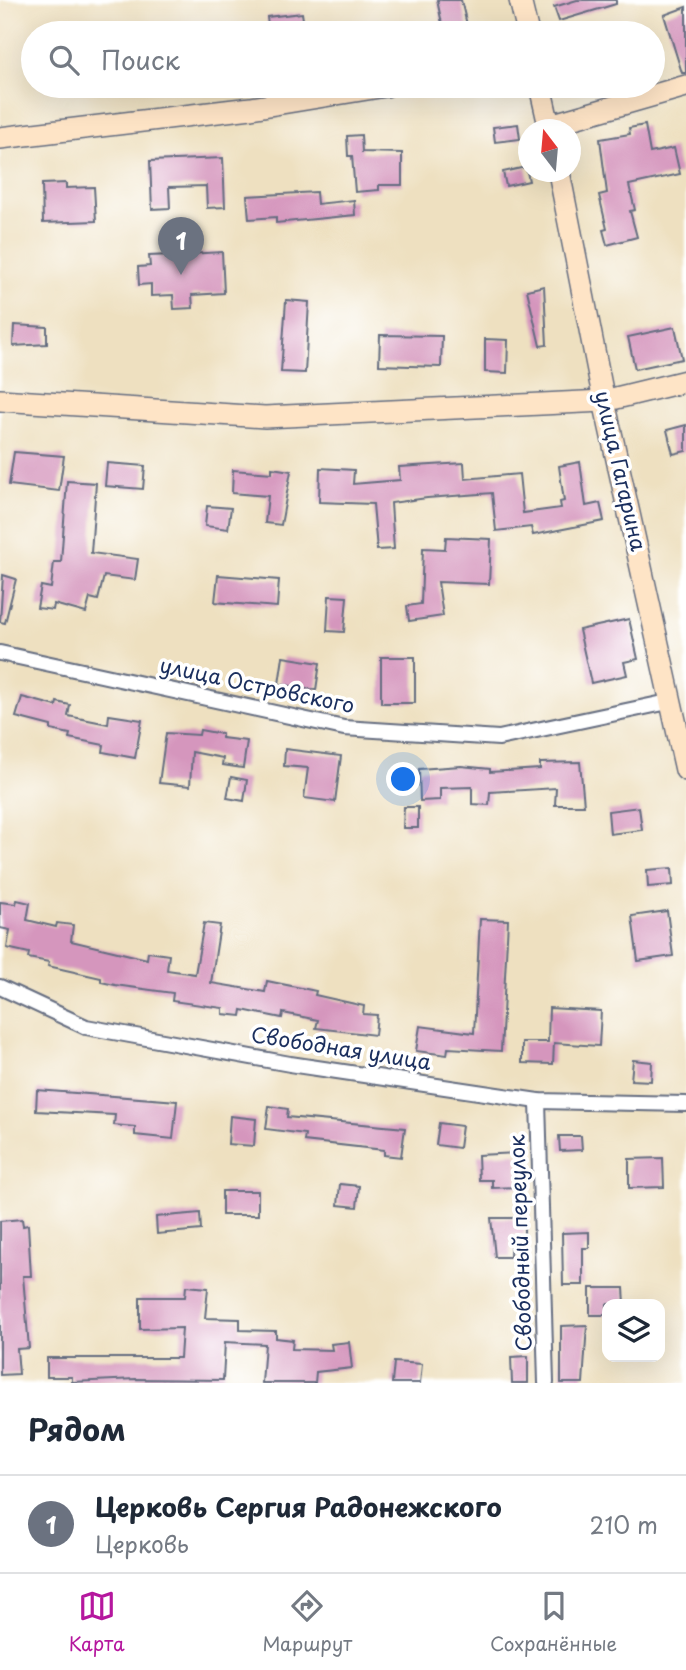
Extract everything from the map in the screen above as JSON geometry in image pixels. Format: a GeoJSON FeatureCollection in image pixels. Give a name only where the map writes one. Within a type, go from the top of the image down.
{"type":"FeatureCollection","features":[{"type":"Feature","properties":{"kind":"street"},"geometry":{"type":"LineString","coordinates":[[520,0],[525,21]]}},
{"type":"Feature","properties":{"kind":"street"},"geometry":{"type":"LineString","coordinates":[[665,92],[686,86]]}},
{"type":"Feature","properties":{"kind":"street"},"geometry":{"type":"LineString","coordinates":[[0,138],[251,108],[312,98]]}},
{"type":"Feature","properties":{"kind":"street"},"geometry":{"type":"LineString","coordinates":[[543,98],[548,119]]}},
{"type":"Feature","properties":{"kind":"street"},"geometry":{"type":"LineString","coordinates":[[577,119],[646,98]]}},
{"type":"Feature","properties":{"kind":"street","name":"улица Гагарина"},"geometry":{"type":"LineString","coordinates":[[561,182],[604,401],[673,701],[686,770]]}},
{"type":"Feature","properties":{"kind":"street"},"geometry":{"type":"LineString","coordinates":[[0,400],[265,417],[604,401],[686,381]]}},
{"type":"Feature","properties":{"kind":"street","name":"улица Островского"},"geometry":{"type":"LineString","coordinates":[[0,653],[344,729],[499,738],[673,701]]}},
{"type":"Feature","properties":{"kind":"street","name":"Свободная улица"},"geometry":{"type":"LineString","coordinates":[[0,987],[86,1027],[290,1064],[538,1101],[686,1104]]}},
{"type":"Feature","properties":{"kind":"street","name":"Свободный переулок"},"geometry":{"type":"LineString","coordinates":[[538,1101],[546,1383]]}},
{"type":"Feature","properties":{"kind":"building"},"geometry":{"type":"Polygon","coordinates":[[[437,0],[461,0],[466,21],[441,21],[437,0]]]}},
{"type":"Feature","properties":{"kind":"building"},"geometry":{"type":"Polygon","coordinates":[[[577,0],[616,0],[616,4],[559,21],[554,7],[577,0]]]}},
{"type":"Feature","properties":{"kind":"building"},"geometry":{"type":"Polygon","coordinates":[[[686,7],[686,73],[682,73],[664,15],[686,7]]]}},
{"type":"Feature","properties":{"kind":"building"},"geometry":{"type":"Polygon","coordinates":[[[302,13],[303,21],[268,21],[267,17],[302,13]]]}},
{"type":"Feature","properties":{"kind":"building"},"geometry":{"type":"Polygon","coordinates":[[[518,124],[518,139],[495,142],[493,127],[518,124]]]}},
{"type":"Feature","properties":{"kind":"building"},"geometry":{"type":"Polygon","coordinates":[[[645,125],[650,153],[674,148],[680,174],[629,185],[635,210],[630,211],[637,237],[607,245],[603,230],[607,229],[599,195],[607,193],[600,139],[630,134],[629,128],[645,125]]]}},
{"type":"Feature","properties":{"kind":"building"},"geometry":{"type":"Polygon","coordinates":[[[361,135],[362,152],[402,153],[402,185],[379,185],[379,190],[355,192],[352,156],[348,156],[347,136],[361,135]]]}},
{"type":"Feature","properties":{"kind":"building"},"geometry":{"type":"Polygon","coordinates":[[[223,158],[225,207],[207,208],[206,186],[169,187],[170,208],[152,209],[150,161],[223,158]]]}},
{"type":"Feature","properties":{"kind":"building"},"geometry":{"type":"Polygon","coordinates":[[[518,169],[518,182],[524,182],[506,186],[503,172],[518,169]]]}},
{"type":"Feature","properties":{"kind":"building"},"geometry":{"type":"Polygon","coordinates":[[[66,183],[66,188],[94,187],[96,221],[43,223],[42,184],[66,183]]]}},
{"type":"Feature","properties":{"kind":"building"},"geometry":{"type":"Polygon","coordinates":[[[316,192],[317,204],[354,200],[355,215],[276,223],[276,217],[249,219],[247,196],[316,192]]]}},
{"type":"Feature","properties":{"kind":"building"},"geometry":{"type":"Polygon","coordinates":[[[189,241],[189,254],[222,252],[224,293],[192,295],[193,308],[174,309],[173,295],[151,296],[151,284],[139,285],[138,267],[150,266],[149,256],[171,255],[170,242],[189,241]]]}},
{"type":"Feature","properties":{"kind":"building"},"geometry":{"type":"Polygon","coordinates":[[[544,286],[547,345],[540,346],[527,290],[544,286]]]}},
{"type":"Feature","properties":{"kind":"building"},"geometry":{"type":"Polygon","coordinates":[[[286,300],[309,302],[305,373],[281,372],[286,300]]]}},
{"type":"Feature","properties":{"kind":"building"},"geometry":{"type":"Polygon","coordinates":[[[14,325],[47,327],[47,344],[13,346],[14,325]]]}},
{"type":"Feature","properties":{"kind":"building"},"geometry":{"type":"Polygon","coordinates":[[[675,327],[682,359],[635,369],[628,337],[675,327]]]}},
{"type":"Feature","properties":{"kind":"building"},"geometry":{"type":"Polygon","coordinates":[[[380,335],[442,336],[441,367],[379,365],[380,335]]]}},
{"type":"Feature","properties":{"kind":"building"},"geometry":{"type":"Polygon","coordinates":[[[485,339],[508,340],[507,373],[485,372],[485,339]]]}},
{"type":"Feature","properties":{"kind":"building"},"geometry":{"type":"Polygon","coordinates":[[[686,425],[686,451],[673,454],[667,430],[686,425]]]}},
{"type":"Feature","properties":{"kind":"building"},"geometry":{"type":"Polygon","coordinates":[[[14,452],[64,456],[59,491],[9,485],[14,452]]]}},
{"type":"Feature","properties":{"kind":"building"},"geometry":{"type":"Polygon","coordinates":[[[580,462],[586,506],[600,503],[604,521],[533,535],[531,527],[496,531],[492,493],[427,498],[391,503],[394,549],[377,550],[373,504],[319,502],[320,468],[354,470],[353,484],[400,480],[399,467],[464,463],[465,479],[519,474],[523,513],[561,508],[560,502],[564,501],[559,466],[580,462]]]}},
{"type":"Feature","properties":{"kind":"building"},"geometry":{"type":"Polygon","coordinates":[[[107,463],[145,466],[143,489],[105,486],[107,463]]]}},
{"type":"Feature","properties":{"kind":"building"},"geometry":{"type":"Polygon","coordinates":[[[272,468],[291,471],[281,525],[265,523],[268,496],[232,493],[233,470],[272,473],[272,468]]]}},
{"type":"Feature","properties":{"kind":"building"},"geometry":{"type":"Polygon","coordinates":[[[67,481],[96,483],[91,553],[138,559],[135,580],[104,576],[98,600],[90,598],[86,613],[54,604],[53,610],[37,608],[41,586],[51,588],[54,562],[61,562],[67,481]]]}},
{"type":"Feature","properties":{"kind":"building"},"geometry":{"type":"Polygon","coordinates":[[[207,506],[231,508],[228,529],[205,526],[207,506]]]}},
{"type":"Feature","properties":{"kind":"building"},"geometry":{"type":"Polygon","coordinates":[[[446,537],[491,539],[489,584],[438,582],[443,616],[409,621],[407,606],[421,604],[423,548],[445,549],[446,537]]]}},
{"type":"Feature","properties":{"kind":"building"},"geometry":{"type":"Polygon","coordinates":[[[3,575],[16,579],[5,623],[0,622],[3,575]]]}},
{"type":"Feature","properties":{"kind":"building"},"geometry":{"type":"Polygon","coordinates":[[[218,575],[279,580],[277,607],[215,602],[218,575]]]}},
{"type":"Feature","properties":{"kind":"building"},"geometry":{"type":"Polygon","coordinates":[[[329,596],[347,597],[344,632],[327,631],[329,596]]]}},
{"type":"Feature","properties":{"kind":"building"},"geometry":{"type":"Polygon","coordinates":[[[629,619],[638,659],[624,662],[627,675],[591,683],[579,630],[629,619]]]}},
{"type":"Feature","properties":{"kind":"building"},"geometry":{"type":"Polygon","coordinates":[[[283,657],[320,663],[316,690],[279,684],[283,657]]]}},
{"type":"Feature","properties":{"kind":"building"},"geometry":{"type":"Polygon","coordinates":[[[381,657],[415,657],[415,703],[381,703],[381,657]]]}},
{"type":"Feature","properties":{"kind":"building"},"geometry":{"type":"Polygon","coordinates":[[[22,697],[56,706],[57,702],[70,705],[68,716],[108,724],[109,715],[142,720],[135,758],[103,752],[104,745],[69,738],[70,734],[51,730],[51,726],[16,717],[22,697]]]}},
{"type":"Feature","properties":{"kind":"building"},"geometry":{"type":"Polygon","coordinates":[[[200,730],[222,734],[222,738],[247,741],[243,768],[222,765],[223,758],[192,752],[190,786],[159,783],[166,733],[199,735],[200,730]]]}},
{"type":"Feature","properties":{"kind":"building"},"geometry":{"type":"Polygon","coordinates":[[[285,749],[341,756],[335,802],[304,798],[308,768],[284,766],[285,749]]]}},
{"type":"Feature","properties":{"kind":"building"},"geometry":{"type":"Polygon","coordinates":[[[580,762],[584,805],[555,805],[556,788],[490,792],[489,805],[472,804],[472,787],[440,788],[440,800],[420,801],[419,769],[461,766],[490,769],[490,772],[540,769],[540,763],[580,762]]]}},
{"type":"Feature","properties":{"kind":"building"},"geometry":{"type":"Polygon","coordinates":[[[231,777],[247,780],[244,801],[227,798],[231,777]]]}},
{"type":"Feature","properties":{"kind":"building"},"geometry":{"type":"Polygon","coordinates":[[[404,807],[418,807],[418,828],[403,828],[404,807]]]}},
{"type":"Feature","properties":{"kind":"building"},"geometry":{"type":"Polygon","coordinates":[[[639,807],[642,830],[610,834],[608,811],[639,807]]]}},
{"type":"Feature","properties":{"kind":"building"},"geometry":{"type":"Polygon","coordinates":[[[672,868],[673,885],[648,887],[647,870],[672,868]]]}},
{"type":"Feature","properties":{"kind":"building"},"geometry":{"type":"Polygon","coordinates":[[[17,900],[30,903],[27,920],[56,927],[57,923],[73,925],[71,941],[147,959],[148,952],[169,955],[167,970],[195,974],[204,923],[220,925],[211,983],[265,992],[267,981],[316,991],[315,995],[364,1006],[363,1014],[377,1015],[375,1035],[316,1028],[318,1020],[283,1013],[282,1018],[242,1010],[241,1016],[223,1014],[223,1008],[172,1001],[173,993],[101,982],[101,978],[48,966],[49,962],[28,958],[29,953],[7,948],[10,930],[0,928],[0,902],[16,904],[17,900]]]}},
{"type":"Feature","properties":{"kind":"building"},"geometry":{"type":"Polygon","coordinates":[[[667,911],[673,956],[638,961],[632,916],[667,911]]]}},
{"type":"Feature","properties":{"kind":"building"},"geometry":{"type":"Polygon","coordinates":[[[480,919],[508,920],[501,1051],[448,1048],[447,1055],[416,1051],[420,1026],[474,1033],[480,919]]]}},
{"type":"Feature","properties":{"kind":"building"},"geometry":{"type":"Polygon","coordinates":[[[549,1008],[601,1011],[599,1046],[554,1043],[553,1064],[522,1063],[522,1042],[548,1042],[549,1008]]]}},
{"type":"Feature","properties":{"kind":"building"},"geometry":{"type":"Polygon","coordinates":[[[633,1060],[652,1062],[651,1081],[631,1080],[633,1060]]]}},
{"type":"Feature","properties":{"kind":"building"},"geometry":{"type":"Polygon","coordinates":[[[37,1090],[177,1101],[173,1139],[135,1135],[135,1127],[114,1125],[115,1115],[36,1111],[37,1090]]]}},
{"type":"Feature","properties":{"kind":"building"},"geometry":{"type":"Polygon","coordinates":[[[269,1106],[288,1109],[287,1117],[405,1128],[401,1157],[384,1155],[384,1150],[304,1141],[305,1134],[266,1129],[269,1106]]]}},
{"type":"Feature","properties":{"kind":"building"},"geometry":{"type":"Polygon","coordinates":[[[230,1116],[256,1119],[254,1146],[228,1144],[230,1116]]]}},
{"type":"Feature","properties":{"kind":"building"},"geometry":{"type":"Polygon","coordinates":[[[439,1123],[462,1126],[459,1148],[436,1145],[439,1123]]]}},
{"type":"Feature","properties":{"kind":"building"},"geometry":{"type":"Polygon","coordinates":[[[559,1136],[581,1136],[582,1150],[560,1151],[559,1136]]]}},
{"type":"Feature","properties":{"kind":"building"},"geometry":{"type":"Polygon","coordinates":[[[517,1153],[518,1187],[492,1188],[492,1180],[479,1180],[478,1155],[517,1153]]]}},
{"type":"Feature","properties":{"kind":"building"},"geometry":{"type":"Polygon","coordinates":[[[663,1158],[664,1187],[629,1188],[629,1159],[663,1158]]]}},
{"type":"Feature","properties":{"kind":"building"},"geometry":{"type":"Polygon","coordinates":[[[340,1184],[359,1186],[357,1207],[338,1205],[340,1184]]]}},
{"type":"Feature","properties":{"kind":"building"},"geometry":{"type":"Polygon","coordinates":[[[222,1191],[258,1191],[258,1215],[222,1215],[222,1191]]]}},
{"type":"Feature","properties":{"kind":"building"},"geometry":{"type":"Polygon","coordinates":[[[200,1213],[201,1230],[157,1234],[156,1217],[200,1213]]]}},
{"type":"Feature","properties":{"kind":"building"},"geometry":{"type":"Polygon","coordinates":[[[491,1218],[524,1218],[524,1235],[511,1235],[510,1257],[495,1257],[491,1218]]]}},
{"type":"Feature","properties":{"kind":"building"},"geometry":{"type":"Polygon","coordinates":[[[22,1219],[23,1226],[28,1225],[31,1276],[23,1276],[29,1348],[17,1349],[19,1374],[0,1375],[0,1221],[22,1219]]]}},
{"type":"Feature","properties":{"kind":"building"},"geometry":{"type":"Polygon","coordinates":[[[589,1232],[589,1248],[583,1248],[583,1285],[563,1285],[562,1233],[589,1232]]]}},
{"type":"Feature","properties":{"kind":"building"},"geometry":{"type":"Polygon","coordinates":[[[186,1286],[208,1288],[205,1318],[240,1319],[240,1330],[276,1331],[276,1338],[293,1340],[292,1349],[332,1350],[331,1344],[349,1342],[352,1368],[316,1372],[315,1383],[262,1383],[265,1344],[225,1342],[223,1380],[136,1379],[72,1382],[72,1377],[47,1377],[47,1358],[180,1358],[182,1328],[140,1329],[140,1297],[185,1297],[186,1286]]]}},
{"type":"Feature","properties":{"kind":"building"},"geometry":{"type":"Polygon","coordinates":[[[590,1288],[624,1288],[625,1299],[602,1299],[602,1315],[590,1315],[590,1288]]]}},
{"type":"Feature","properties":{"kind":"building"},"geometry":{"type":"Polygon","coordinates":[[[587,1325],[583,1383],[561,1383],[561,1326],[587,1325]]]}},
{"type":"Feature","properties":{"kind":"building"},"geometry":{"type":"Polygon","coordinates":[[[528,1356],[528,1383],[512,1383],[511,1357],[528,1356]]]}},
{"type":"Feature","properties":{"kind":"building"},"geometry":{"type":"Polygon","coordinates":[[[394,1362],[422,1364],[420,1383],[392,1383],[394,1362]]]}},
{"type":"Feature","properties":{"kind":"place","name":"Церковь Сергия Радонежского"},"geometry":{"type":"Point","coordinates":[181,275]}}]}
